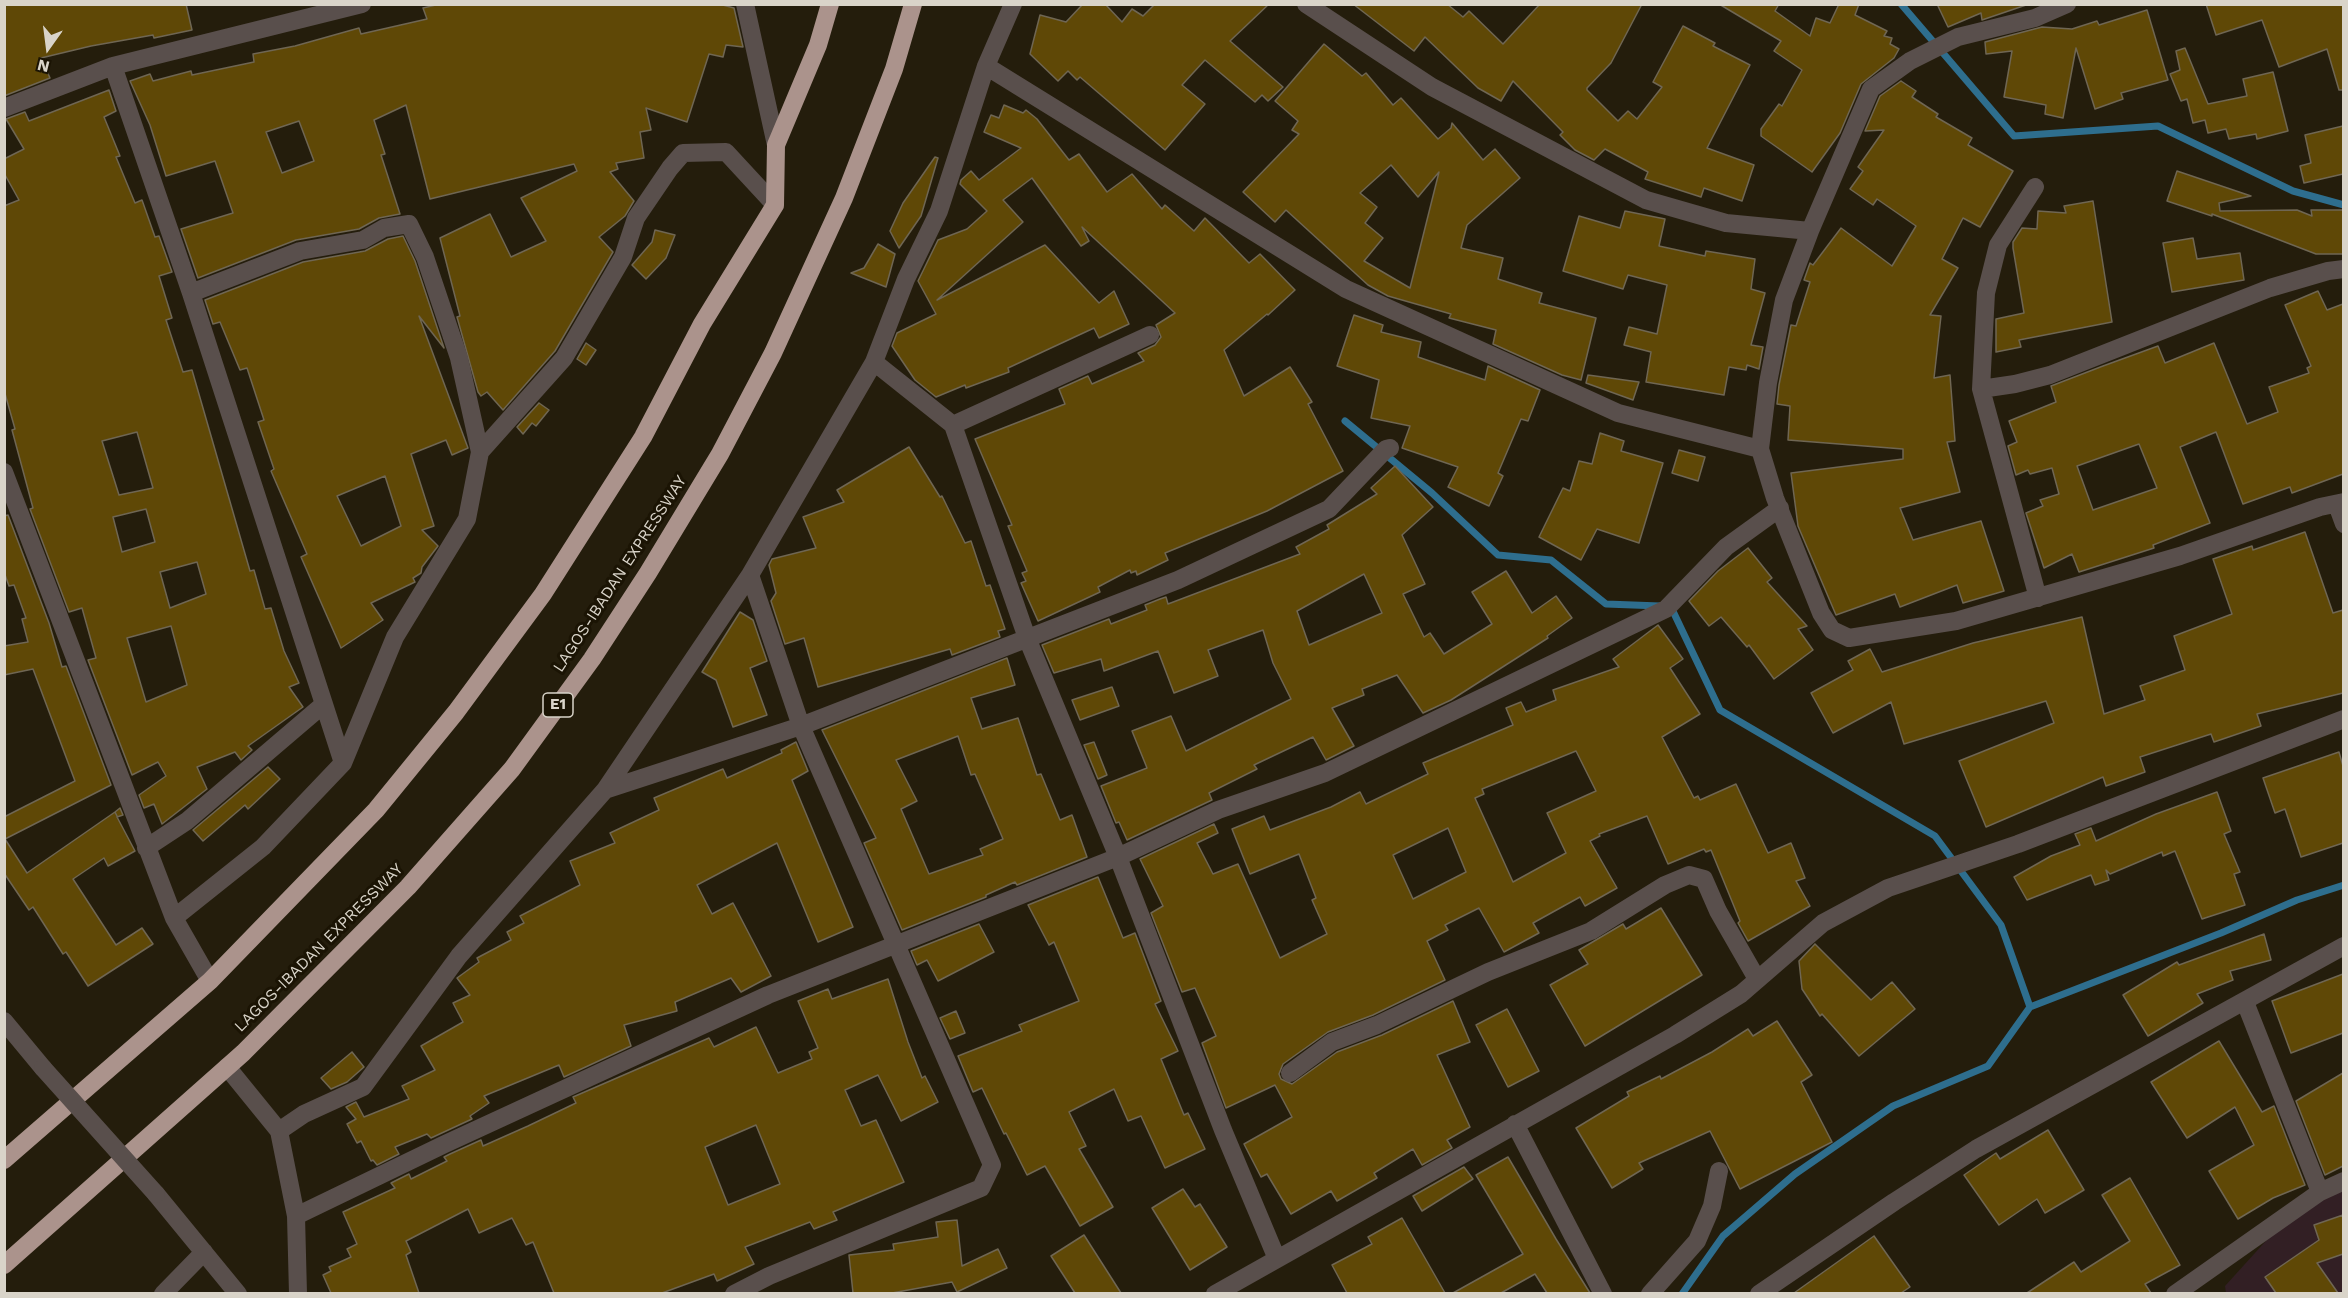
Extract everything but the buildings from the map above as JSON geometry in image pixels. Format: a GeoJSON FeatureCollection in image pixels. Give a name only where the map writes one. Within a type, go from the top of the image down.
{"type":"FeatureCollection","features":[{"type":"Feature","properties":{"kind":"highway"},"geometry":{"type":"LineString","coordinates":[[4,1160],[210,981],[376,810],[456,712],[536,603],[643,437],[702,324],[775,206],[776,145],[818,45],[830,4]]}},
{"type":"Feature","properties":{"kind":"highway","name":"LAGOS-IBADAN EXPRESSWAY"},"geometry":{"type":"LineString","coordinates":[[4,1265],[226,1067],[408,887],[512,769],[592,659],[720,454],[773,353],[844,198],[894,69],[913,4]]}},
{"type":"Feature","properties":{"kind":"street"},"geometry":{"type":"LineString","coordinates":[[4,108],[113,66],[320,10],[362,4]]}},
{"type":"Feature","properties":{"kind":"street"},"geometry":{"type":"LineString","coordinates":[[745,4],[776,145]]}},
{"type":"Feature","properties":{"kind":"street"},"geometry":{"type":"LineString","coordinates":[[279,1131],[304,1114],[363,1087],[459,956],[605,790],[750,575],[874,362],[906,279],[939,211],[986,66],[1013,4]]}},
{"type":"Feature","properties":{"kind":"street"},"geometry":{"type":"LineString","coordinates":[[1306,4],[1432,87],[1647,200],[1726,222],[1810,231]]}},
{"type":"Feature","properties":{"kind":"street"},"geometry":{"type":"LineString","coordinates":[[2067,4],[2035,18],[1958,37],[1910,61],[1871,89],[1810,231],[1784,300],[1768,383],[1760,449],[1779,508],[1821,613],[1832,630],[1849,638],[1956,621],[2181,556],[2320,507],[2340,503],[2343,524]]}},
{"type":"Feature","properties":{"kind":"street"},"geometry":{"type":"LineString","coordinates":[[113,66],[191,293],[343,763]]}},
{"type":"Feature","properties":{"kind":"street"},"geometry":{"type":"LineString","coordinates":[[986,66],[1346,289],[1618,413],[1760,449]]}},
{"type":"Feature","properties":{"kind":"street"},"geometry":{"type":"LineString","coordinates":[[480,452],[564,358],[623,257],[636,218],[683,153],[726,152],[775,206]]}},
{"type":"Feature","properties":{"kind":"street"},"geometry":{"type":"LineString","coordinates":[[2035,187],[1998,245],[1986,293],[1981,388],[2038,598]]}},
{"type":"Feature","properties":{"kind":"street"},"geometry":{"type":"LineString","coordinates":[[174,918],[262,847],[343,763],[395,637],[467,519],[480,452],[459,358],[425,257],[409,224],[384,228],[363,240],[300,251],[191,293]]}},
{"type":"Feature","properties":{"kind":"street"},"geometry":{"type":"LineString","coordinates":[[1981,388],[2015,384],[2050,375],[2270,288],[2328,271],[2343,269]]}},
{"type":"Feature","properties":{"kind":"street"},"geometry":{"type":"LineString","coordinates":[[953,425],[1150,335]]}},
{"type":"Feature","properties":{"kind":"street"},"geometry":{"type":"LineString","coordinates":[[874,362],[953,425],[1027,638],[1118,857],[1223,1130],[1277,1259]]}},
{"type":"Feature","properties":{"kind":"street"},"geometry":{"type":"LineString","coordinates":[[605,790],[801,726],[1178,580],[1329,509],[1386,448],[1390,448]]}},
{"type":"Feature","properties":{"kind":"street"},"geometry":{"type":"LineString","coordinates":[[4,472],[174,918],[210,981]]}},
{"type":"Feature","properties":{"kind":"street"},"geometry":{"type":"LineString","coordinates":[[296,1216],[466,1134],[768,995],[1118,857],[1218,810],[1325,772],[1666,609],[1726,547],[1779,508]]}},
{"type":"Feature","properties":{"kind":"street"},"geometry":{"type":"LineString","coordinates":[[734,1293],[769,1276],[981,1188],[992,1165],[801,726],[750,575]]}},
{"type":"Feature","properties":{"kind":"street"},"geometry":{"type":"LineString","coordinates":[[147,848],[187,820],[324,704]]}},
{"type":"Feature","properties":{"kind":"street"},"geometry":{"type":"LineString","coordinates":[[1215,1293],[1676,1035],[1742,993],[1823,923],[1888,888],[2096,815],[2343,719]]}},
{"type":"Feature","properties":{"kind":"street"},"geometry":{"type":"LineString","coordinates":[[1290,1073],[1332,1042],[1377,1025],[1488,972],[1591,931],[1665,885],[1689,875],[1704,879],[1757,979]]}},
{"type":"Feature","properties":{"kind":"street"},"geometry":{"type":"LineString","coordinates":[[1759,1293],[1976,1149],[2343,946]]}},
{"type":"Feature","properties":{"kind":"street"},"geometry":{"type":"LineString","coordinates":[[2245,1002],[2320,1192]]}},
{"type":"Feature","properties":{"kind":"street"},"geometry":{"type":"LineString","coordinates":[[5,1023],[156,1194],[204,1252],[231,1291]]}},
{"type":"Feature","properties":{"kind":"street"},"geometry":{"type":"LineString","coordinates":[[226,1067],[279,1131],[296,1216],[298,1293]]}},
{"type":"Feature","properties":{"kind":"street"},"geometry":{"type":"LineString","coordinates":[[1515,1124],[1603,1293]]}},
{"type":"Feature","properties":{"kind":"street"},"geometry":{"type":"LineString","coordinates":[[1650,1293],[1696,1241],[1712,1206],[1719,1171]]}},
{"type":"Feature","properties":{"kind":"street"},"geometry":{"type":"LineString","coordinates":[[2175,1293],[2320,1192],[2343,1181]]}},
{"type":"Feature","properties":{"kind":"street"},"geometry":{"type":"LineString","coordinates":[[163,1293],[204,1252]]}},
{"type":"Feature","properties":{"kind":"shaded area"},"geometry":{"type":"Polygon","coordinates":[[[2343,1183],[2343,1293],[2226,1293],[2225,1286],[2293,1211],[2343,1183]]]}},
{"type":"Feature","properties":{"kind":"waterway"},"geometry":{"type":"LineString","coordinates":[[1901,4],[2014,136],[2158,126],[2293,191],[2344,205]]}},
{"type":"Feature","properties":{"kind":"waterway"},"geometry":{"type":"LineString","coordinates":[[1345,421],[1432,493],[1498,555],[1551,560],[1606,604],[1660,606]]}},
{"type":"Feature","properties":{"kind":"waterway"},"geometry":{"type":"LineString","coordinates":[[1671,607],[1720,710],[1935,836],[2001,925],[2030,1007]]}},
{"type":"Feature","properties":{"kind":"waterway"},"geometry":{"type":"LineString","coordinates":[[1682,1294],[1723,1236],[1795,1174],[1893,1106],[1988,1066],[2030,1007],[2221,933],[2297,900],[2344,885]]}}]}
